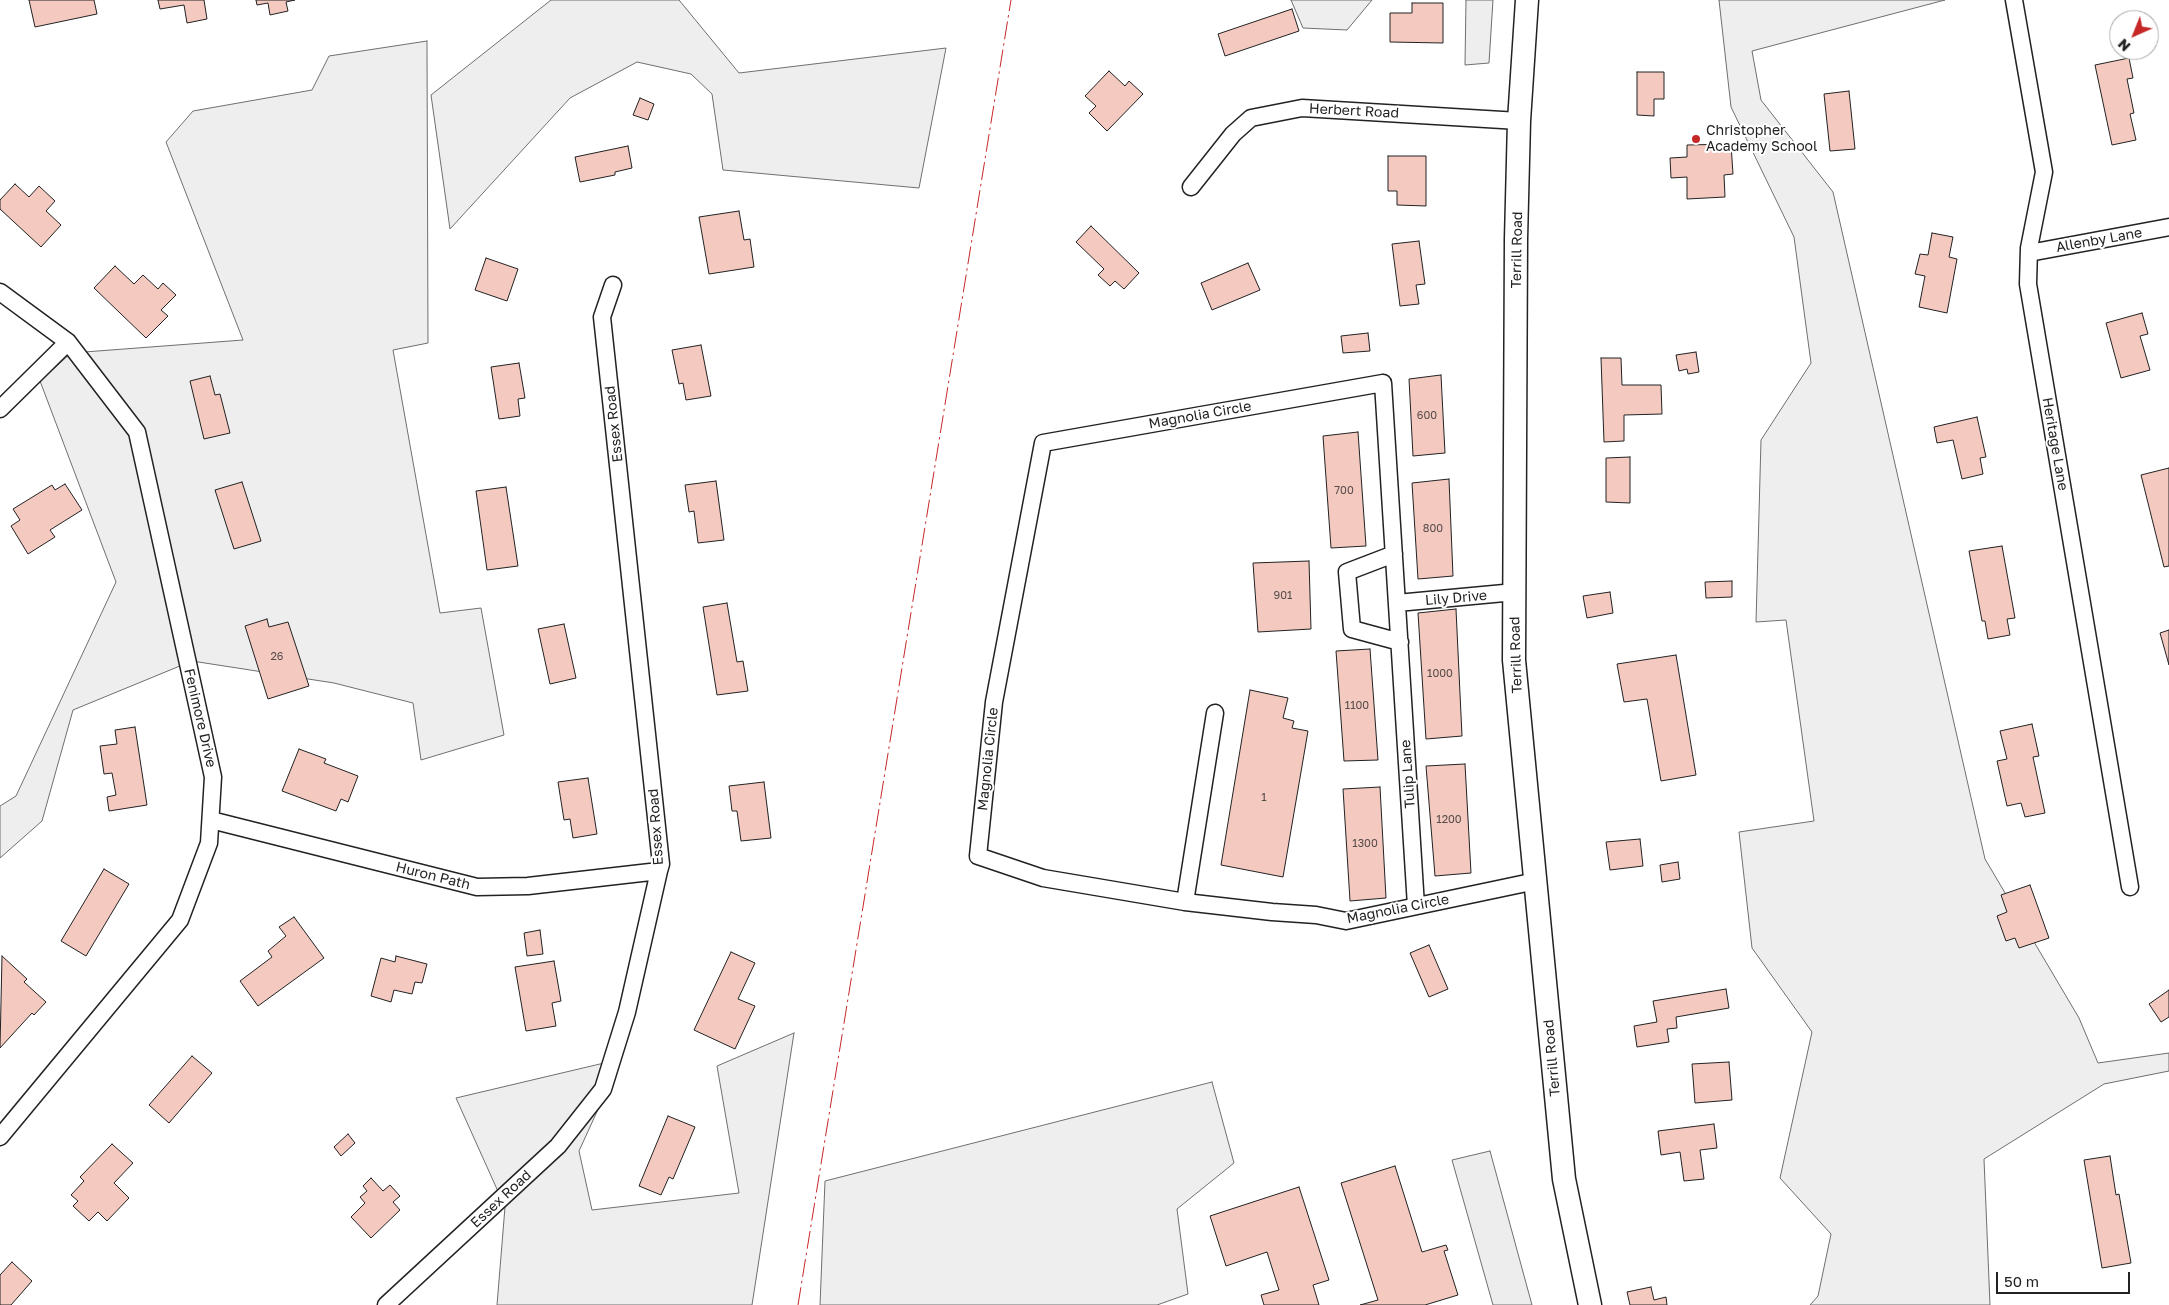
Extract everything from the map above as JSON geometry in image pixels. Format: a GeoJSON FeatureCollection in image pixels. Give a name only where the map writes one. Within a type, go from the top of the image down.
{"type":"FeatureCollection","features":[{"type":"Feature","properties":{"kind":"street","name":"Terrill Road"},"geometry":{"type":"LineString","coordinates":[[1527,0],[1519,121],[1514,660],[1564,1179],[1590,1305]]}},
{"type":"Feature","properties":{"kind":"street","name":"Heritage Lane"},"geometry":{"type":"LineString","coordinates":[[2014,0],[2044,172],[2029,253],[2028,284],[2130,887]]}},
{"type":"Feature","properties":{"kind":"street","name":"Herbert Road"},"geometry":{"type":"LineString","coordinates":[[1191,187],[1233,134],[1251,118],[1302,108],[1519,121]]}},
{"type":"Feature","properties":{"kind":"street","name":"Allenby Lane"},"geometry":{"type":"LineString","coordinates":[[2029,253],[2169,227]]}},
{"type":"Feature","properties":{"kind":"street","name":"Essex Road"},"geometry":{"type":"LineString","coordinates":[[386,1305],[558,1146],[603,1089],[627,1012],[661,864],[602,317],[613,285]]}},
{"type":"Feature","properties":{"kind":"street","name":"Fenimore Drive"},"geometry":{"type":"LineString","coordinates":[[0,292],[68,342],[137,432],[214,777],[210,843],[180,920],[0,1137]]}},
{"type":"Feature","properties":{"kind":"street"},"geometry":{"type":"LineString","coordinates":[[0,410],[68,342]]}},
{"type":"Feature","properties":{"kind":"street","name":"Tulip Lane"},"geometry":{"type":"LineString","coordinates":[[1383,383],[1416,906]]}},
{"type":"Feature","properties":{"kind":"street","name":"Magnolia Circle"},"geometry":{"type":"LineString","coordinates":[[1383,383],[1044,443],[994,702],[978,856],[1044,878],[1185,902],[1316,915],[1346,922],[1536,881]]}},
{"type":"Feature","properties":{"kind":"street"},"geometry":{"type":"LineString","coordinates":[[1394,554],[1346,572],[1352,629],[1400,642]]}},
{"type":"Feature","properties":{"kind":"street","name":"Lily Drive"},"geometry":{"type":"LineString","coordinates":[[1397,603],[1515,592]]}},
{"type":"Feature","properties":{"kind":"street"},"geometry":{"type":"LineString","coordinates":[[1185,902],[1215,713]]}},
{"type":"Feature","properties":{"kind":"street","name":"Huron Path"},"geometry":{"type":"LineString","coordinates":[[211,820],[477,887],[528,886],[659,872]]}},
{"type":"Feature","properties":{"kind":"shaded area"},"geometry":{"type":"Polygon","coordinates":[[[551,0],[679,0],[739,73],[946,48],[919,188],[723,170],[712,94],[691,74],[637,62],[570,98],[450,229],[431,95],[551,0]]]}},
{"type":"Feature","properties":{"kind":"shaded area"},"geometry":{"type":"Polygon","coordinates":[[[1291,0],[1372,0],[1347,30],[1303,28],[1291,0]]]}},
{"type":"Feature","properties":{"kind":"shaded area"},"geometry":{"type":"Polygon","coordinates":[[[1466,0],[1493,0],[1489,63],[1465,65],[1466,0]]]}},
{"type":"Feature","properties":{"kind":"shaded area"},"geometry":{"type":"Polygon","coordinates":[[[1719,0],[1945,0],[1752,51],[1761,100],[1833,192],[1985,859],[2079,1018],[2098,1063],[2169,1053],[2169,1071],[2104,1084],[1984,1159],[1990,1305],[1810,1305],[1818,1296],[1831,1234],[1780,1178],[1812,1032],[1752,948],[1739,832],[1814,821],[1786,620],[1756,622],[1761,440],[1811,363],[1794,237],[1731,107],[1719,0]]]}},
{"type":"Feature","properties":{"kind":"shaded area"},"geometry":{"type":"Polygon","coordinates":[[[427,41],[428,343],[393,350],[440,613],[481,608],[504,735],[421,760],[413,703],[334,683],[192,661],[73,710],[42,821],[0,858],[0,806],[16,796],[116,582],[40,381],[71,353],[243,340],[166,142],[193,111],[312,90],[329,56],[427,41]]]}},
{"type":"Feature","properties":{"kind":"shaded area"},"geometry":{"type":"Polygon","coordinates":[[[794,1033],[752,1305],[497,1305],[505,1207],[456,1098],[621,1059],[579,1151],[592,1210],[739,1193],[717,1066],[794,1033]]]}},
{"type":"Feature","properties":{"kind":"shaded area"},"geometry":{"type":"Polygon","coordinates":[[[1212,1082],[1234,1163],[1177,1209],[1188,1294],[1157,1305],[820,1305],[825,1181],[1212,1082]]]}},
{"type":"Feature","properties":{"kind":"shaded area"},"geometry":{"type":"Polygon","coordinates":[[[1490,1151],[1532,1305],[1493,1305],[1452,1160],[1490,1151]]]}},
{"type":"Feature","properties":{"kind":"building"},"geometry":{"type":"Polygon","coordinates":[[[29,0],[94,0],[97,14],[35,27],[29,0]]]}},
{"type":"Feature","properties":{"kind":"building"},"geometry":{"type":"Polygon","coordinates":[[[158,0],[204,0],[207,19],[187,23],[184,5],[160,9],[158,0]]]}},
{"type":"Feature","properties":{"kind":"building"},"geometry":{"type":"Polygon","coordinates":[[[256,0],[295,0],[286,2],[288,11],[270,15],[268,3],[257,5],[256,0]]]}},
{"type":"Feature","properties":{"kind":"building"},"geometry":{"type":"Polygon","coordinates":[[[1412,3],[1443,3],[1443,43],[1390,42],[1390,13],[1412,13],[1412,3]]]}},
{"type":"Feature","properties":{"kind":"building"},"geometry":{"type":"Polygon","coordinates":[[[1292,9],[1299,31],[1225,56],[1218,34],[1292,9]]]}},
{"type":"Feature","properties":{"kind":"building"},"geometry":{"type":"Polygon","coordinates":[[[2129,60],[2133,78],[2127,79],[2134,113],[2130,114],[2136,140],[2112,145],[2095,65],[2129,60]]]}},
{"type":"Feature","properties":{"kind":"building"},"geometry":{"type":"Polygon","coordinates":[[[1109,71],[1125,86],[1129,81],[1143,94],[1107,131],[1089,113],[1096,106],[1085,96],[1109,71]]]}},
{"type":"Feature","properties":{"kind":"building"},"geometry":{"type":"Polygon","coordinates":[[[1637,72],[1664,72],[1664,99],[1654,99],[1654,116],[1637,115],[1637,72]]]}},
{"type":"Feature","properties":{"kind":"building"},"geometry":{"type":"Polygon","coordinates":[[[1849,91],[1855,149],[1830,151],[1824,94],[1849,91]]]}},
{"type":"Feature","properties":{"kind":"building"},"geometry":{"type":"Polygon","coordinates":[[[640,98],[654,104],[648,120],[633,115],[640,98]]]}},
{"type":"Feature","properties":{"kind":"building"},"geometry":{"type":"Polygon","coordinates":[[[1731,144],[1733,174],[1724,175],[1725,197],[1687,199],[1687,177],[1671,178],[1670,158],[1687,157],[1687,145],[1731,144]]]}},
{"type":"Feature","properties":{"kind":"building"},"geometry":{"type":"Polygon","coordinates":[[[628,146],[632,168],[615,172],[615,175],[580,182],[575,157],[628,146]]]}},
{"type":"Feature","properties":{"kind":"building"},"geometry":{"type":"Polygon","coordinates":[[[1388,156],[1426,156],[1426,206],[1397,205],[1397,191],[1388,191],[1388,156]]]}},
{"type":"Feature","properties":{"kind":"building"},"geometry":{"type":"Polygon","coordinates":[[[15,184],[29,197],[39,186],[55,201],[46,211],[61,225],[41,247],[0,209],[0,200],[15,184]]]}},
{"type":"Feature","properties":{"kind":"building"},"geometry":{"type":"Polygon","coordinates":[[[739,211],[744,240],[750,239],[754,267],[709,274],[699,217],[739,211]]]}},
{"type":"Feature","properties":{"kind":"building"},"geometry":{"type":"Polygon","coordinates":[[[1091,226],[1139,273],[1124,289],[1115,281],[1110,286],[1098,275],[1104,269],[1076,242],[1091,226]]]}},
{"type":"Feature","properties":{"kind":"building"},"geometry":{"type":"Polygon","coordinates":[[[1932,233],[1953,237],[1949,257],[1957,259],[1947,313],[1919,307],[1925,276],[1915,274],[1920,254],[1928,255],[1932,233]]]}},
{"type":"Feature","properties":{"kind":"building"},"geometry":{"type":"Polygon","coordinates":[[[1419,241],[1425,284],[1416,285],[1419,304],[1400,306],[1392,244],[1419,241]]]}},
{"type":"Feature","properties":{"kind":"building"},"geometry":{"type":"Polygon","coordinates":[[[486,258],[518,269],[507,301],[475,290],[486,258]]]}},
{"type":"Feature","properties":{"kind":"building"},"geometry":{"type":"Polygon","coordinates":[[[1248,263],[1260,290],[1212,310],[1201,283],[1248,263]]]}},
{"type":"Feature","properties":{"kind":"building"},"geometry":{"type":"Polygon","coordinates":[[[115,266],[134,284],[143,275],[158,289],[163,283],[176,295],[161,310],[168,316],[146,338],[94,288],[115,266]]]}},
{"type":"Feature","properties":{"kind":"building"},"geometry":{"type":"Polygon","coordinates":[[[2142,313],[2148,334],[2140,336],[2150,370],[2121,378],[2106,323],[2142,313]]]}},
{"type":"Feature","properties":{"kind":"building"},"geometry":{"type":"Polygon","coordinates":[[[1368,333],[1370,351],[1343,353],[1341,336],[1368,333]]]}},
{"type":"Feature","properties":{"kind":"building"},"geometry":{"type":"Polygon","coordinates":[[[701,345],[711,396],[686,400],[683,383],[679,384],[672,350],[701,345]]]}},
{"type":"Feature","properties":{"kind":"building"},"geometry":{"type":"Polygon","coordinates":[[[1696,352],[1699,372],[1688,374],[1687,369],[1679,371],[1676,355],[1696,352]]]}},
{"type":"Feature","properties":{"kind":"building"},"geometry":{"type":"Polygon","coordinates":[[[1601,358],[1621,358],[1622,385],[1661,385],[1662,414],[1624,415],[1624,441],[1604,442],[1601,358]]]}},
{"type":"Feature","properties":{"kind":"building"},"geometry":{"type":"Polygon","coordinates":[[[519,363],[525,398],[518,399],[520,416],[499,419],[491,367],[519,363]]]}},
{"type":"Feature","properties":{"kind":"building"},"geometry":{"type":"Polygon","coordinates":[[[1441,375],[1445,453],[1413,456],[1409,379],[1441,375]]]}},
{"type":"Feature","properties":{"kind":"building"},"geometry":{"type":"Polygon","coordinates":[[[210,376],[215,395],[220,394],[230,433],[204,439],[190,381],[210,376]]]}},
{"type":"Feature","properties":{"kind":"building"},"geometry":{"type":"Polygon","coordinates":[[[1977,417],[1986,457],[1980,458],[1983,474],[1962,479],[1953,440],[1937,443],[1934,427],[1977,417]]]}},
{"type":"Feature","properties":{"kind":"building"},"geometry":{"type":"Polygon","coordinates":[[[1358,432],[1366,546],[1331,548],[1323,436],[1358,432]]]}},
{"type":"Feature","properties":{"kind":"building"},"geometry":{"type":"Polygon","coordinates":[[[1630,457],[1630,503],[1606,502],[1606,458],[1630,457]]]}},
{"type":"Feature","properties":{"kind":"building"},"geometry":{"type":"Polygon","coordinates":[[[2169,468],[2169,566],[2164,567],[2141,475],[2169,468]]]}},
{"type":"Feature","properties":{"kind":"building"},"geometry":{"type":"Polygon","coordinates":[[[1449,479],[1453,576],[1418,579],[1412,483],[1449,479]]]}},
{"type":"Feature","properties":{"kind":"building"},"geometry":{"type":"Polygon","coordinates":[[[716,481],[724,540],[698,543],[694,511],[689,512],[685,485],[716,481]]]}},
{"type":"Feature","properties":{"kind":"building"},"geometry":{"type":"Polygon","coordinates":[[[242,482],[261,541],[234,549],[215,490],[242,482]]]}},
{"type":"Feature","properties":{"kind":"building"},"geometry":{"type":"Polygon","coordinates":[[[65,484],[82,510],[50,530],[55,537],[28,554],[11,526],[20,520],[13,509],[52,485],[55,490],[65,484]]]}},
{"type":"Feature","properties":{"kind":"building"},"geometry":{"type":"Polygon","coordinates":[[[506,487],[518,566],[487,570],[476,491],[506,487]]]}},
{"type":"Feature","properties":{"kind":"building"},"geometry":{"type":"Polygon","coordinates":[[[2002,546],[2015,618],[2007,619],[2010,635],[1988,639],[1985,621],[1982,621],[1969,551],[2002,546]]]}},
{"type":"Feature","properties":{"kind":"building"},"geometry":{"type":"Polygon","coordinates":[[[1309,561],[1311,629],[1258,632],[1253,563],[1309,561]]]}},
{"type":"Feature","properties":{"kind":"building"},"geometry":{"type":"Polygon","coordinates":[[[1732,581],[1732,597],[1706,598],[1705,582],[1732,581]]]}},
{"type":"Feature","properties":{"kind":"building"},"geometry":{"type":"Polygon","coordinates":[[[1610,592],[1613,613],[1587,618],[1583,596],[1610,592]]]}},
{"type":"Feature","properties":{"kind":"building"},"geometry":{"type":"Polygon","coordinates":[[[727,603],[737,662],[743,661],[748,691],[717,695],[703,607],[727,603]]]}},
{"type":"Feature","properties":{"kind":"building"},"geometry":{"type":"Polygon","coordinates":[[[1456,609],[1462,736],[1426,739],[1418,613],[1456,609]]]}},
{"type":"Feature","properties":{"kind":"building"},"geometry":{"type":"Polygon","coordinates":[[[267,619],[269,627],[288,622],[309,686],[268,699],[245,626],[267,619]]]}},
{"type":"Feature","properties":{"kind":"building"},"geometry":{"type":"Polygon","coordinates":[[[564,624],[576,678],[550,684],[538,629],[564,624]]]}},
{"type":"Feature","properties":{"kind":"building"},"geometry":{"type":"Polygon","coordinates":[[[2169,630],[2169,665],[2160,633],[2169,630]]]}},
{"type":"Feature","properties":{"kind":"building"},"geometry":{"type":"Polygon","coordinates":[[[1370,649],[1378,760],[1344,761],[1336,651],[1370,649]]]}},
{"type":"Feature","properties":{"kind":"building"},"geometry":{"type":"Polygon","coordinates":[[[1676,655],[1696,775],[1661,781],[1647,699],[1624,702],[1617,664],[1676,655]]]}},
{"type":"Feature","properties":{"kind":"building"},"geometry":{"type":"Polygon","coordinates":[[[1250,690],[1288,698],[1283,718],[1294,721],[1292,728],[1308,731],[1283,877],[1221,865],[1250,690]]]}},
{"type":"Feature","properties":{"kind":"building"},"geometry":{"type":"Polygon","coordinates":[[[2032,724],[2039,756],[2033,757],[2045,813],[2025,817],[2021,803],[2007,806],[1997,761],[2007,759],[2000,731],[2032,724]]]}},
{"type":"Feature","properties":{"kind":"building"},"geometry":{"type":"Polygon","coordinates":[[[135,727],[147,805],[109,811],[107,797],[116,795],[112,773],[104,774],[100,746],[117,744],[115,730],[135,727]]]}},
{"type":"Feature","properties":{"kind":"building"},"geometry":{"type":"Polygon","coordinates":[[[299,749],[326,759],[324,763],[358,776],[348,802],[341,799],[336,811],[282,791],[299,749]]]}},
{"type":"Feature","properties":{"kind":"building"},"geometry":{"type":"Polygon","coordinates":[[[1465,764],[1471,873],[1435,876],[1426,766],[1465,764]]]}},
{"type":"Feature","properties":{"kind":"building"},"geometry":{"type":"Polygon","coordinates":[[[588,778],[597,834],[573,838],[570,819],[564,820],[558,782],[588,778]]]}},
{"type":"Feature","properties":{"kind":"building"},"geometry":{"type":"Polygon","coordinates":[[[764,782],[771,838],[741,841],[737,811],[732,811],[729,786],[764,782]]]}},
{"type":"Feature","properties":{"kind":"building"},"geometry":{"type":"Polygon","coordinates":[[[1380,787],[1386,898],[1350,901],[1343,789],[1380,787]]]}},
{"type":"Feature","properties":{"kind":"building"},"geometry":{"type":"Polygon","coordinates":[[[1640,839],[1643,866],[1610,870],[1606,842],[1640,839]]]}},
{"type":"Feature","properties":{"kind":"building"},"geometry":{"type":"Polygon","coordinates":[[[1678,862],[1680,879],[1662,882],[1660,865],[1678,862]]]}},
{"type":"Feature","properties":{"kind":"building"},"geometry":{"type":"Polygon","coordinates":[[[104,869],[129,884],[86,956],[61,941],[104,869]]]}},
{"type":"Feature","properties":{"kind":"building"},"geometry":{"type":"Polygon","coordinates":[[[2030,885],[2049,938],[2019,948],[2015,938],[2006,941],[1997,916],[2007,912],[2001,895],[2030,885]]]}},
{"type":"Feature","properties":{"kind":"building"},"geometry":{"type":"Polygon","coordinates":[[[294,917],[324,958],[258,1006],[240,981],[272,957],[268,951],[286,936],[279,927],[294,917]]]}},
{"type":"Feature","properties":{"kind":"building"},"geometry":{"type":"Polygon","coordinates":[[[540,930],[543,954],[527,956],[524,933],[540,930]]]}},
{"type":"Feature","properties":{"kind":"building"},"geometry":{"type":"Polygon","coordinates":[[[1429,945],[1448,989],[1429,997],[1410,953],[1429,945]]]}},
{"type":"Feature","properties":{"kind":"building"},"geometry":{"type":"Polygon","coordinates":[[[731,952],[755,963],[738,999],[755,1006],[735,1049],[694,1030],[731,952]]]}},
{"type":"Feature","properties":{"kind":"building"},"geometry":{"type":"Polygon","coordinates":[[[2,956],[27,979],[24,982],[46,1002],[34,1015],[32,1013],[0,1048],[2,956]]]}},
{"type":"Feature","properties":{"kind":"building"},"geometry":{"type":"Polygon","coordinates":[[[396,956],[427,964],[422,983],[415,982],[412,994],[394,990],[391,1002],[371,996],[381,958],[395,962],[396,956]]]}},
{"type":"Feature","properties":{"kind":"building"},"geometry":{"type":"Polygon","coordinates":[[[554,961],[561,1001],[552,1003],[556,1026],[526,1031],[515,967],[554,961]]]}},
{"type":"Feature","properties":{"kind":"building"},"geometry":{"type":"Polygon","coordinates":[[[1726,989],[1729,1008],[1676,1017],[1677,1028],[1667,1029],[1669,1042],[1637,1047],[1634,1026],[1657,1022],[1653,1001],[1726,989]]]}},
{"type":"Feature","properties":{"kind":"building"},"geometry":{"type":"Polygon","coordinates":[[[2169,990],[2169,1017],[2161,1022],[2149,1004],[2169,990]]]}},
{"type":"Feature","properties":{"kind":"building"},"geometry":{"type":"Polygon","coordinates":[[[192,1056],[212,1073],[169,1123],[149,1105],[192,1056]]]}},
{"type":"Feature","properties":{"kind":"building"},"geometry":{"type":"Polygon","coordinates":[[[1729,1062],[1732,1100],[1695,1103],[1692,1064],[1729,1062]]]}},
{"type":"Feature","properties":{"kind":"building"},"geometry":{"type":"Polygon","coordinates":[[[668,1116],[695,1127],[673,1179],[669,1177],[661,1195],[639,1186],[668,1116]]]}},
{"type":"Feature","properties":{"kind":"building"},"geometry":{"type":"Polygon","coordinates":[[[1714,1124],[1717,1148],[1700,1150],[1704,1179],[1684,1181],[1680,1152],[1661,1155],[1658,1131],[1714,1124]]]}},
{"type":"Feature","properties":{"kind":"building"},"geometry":{"type":"Polygon","coordinates":[[[348,1134],[355,1143],[341,1156],[334,1147],[348,1134]]]}},
{"type":"Feature","properties":{"kind":"building"},"geometry":{"type":"Polygon","coordinates":[[[112,1144],[133,1163],[114,1183],[129,1198],[107,1221],[98,1212],[89,1221],[73,1206],[78,1201],[71,1195],[84,1181],[80,1177],[112,1144]]]}},
{"type":"Feature","properties":{"kind":"building"},"geometry":{"type":"Polygon","coordinates":[[[2110,1156],[2116,1195],[2119,1194],[2131,1263],[2102,1268],[2084,1160],[2110,1156]]]}},
{"type":"Feature","properties":{"kind":"building"},"geometry":{"type":"Polygon","coordinates":[[[1395,1166],[1422,1252],[1446,1245],[1448,1250],[1444,1251],[1458,1295],[1425,1305],[1360,1305],[1378,1300],[1341,1183],[1395,1166]]]}},
{"type":"Feature","properties":{"kind":"building"},"geometry":{"type":"Polygon","coordinates":[[[371,1178],[383,1191],[390,1185],[400,1196],[393,1202],[400,1210],[371,1238],[351,1217],[365,1203],[360,1197],[367,1191],[363,1186],[371,1178]]]}},
{"type":"Feature","properties":{"kind":"building"},"geometry":{"type":"Polygon","coordinates":[[[1299,1187],[1329,1280],[1313,1285],[1319,1305],[1264,1305],[1261,1295],[1279,1290],[1267,1252],[1226,1266],[1210,1216],[1299,1187]]]}},
{"type":"Feature","properties":{"kind":"building"},"geometry":{"type":"Polygon","coordinates":[[[12,1262],[32,1281],[11,1305],[0,1305],[0,1275],[12,1262]]]}},
{"type":"Feature","properties":{"kind":"building"},"geometry":{"type":"Polygon","coordinates":[[[1651,1287],[1654,1300],[1666,1297],[1667,1305],[1630,1305],[1627,1292],[1651,1287]]]}},
{"type":"Feature","properties":{"kind":"power"},"geometry":{"type":"LineString","coordinates":[[798,1305],[1011,0]]}},
{"type":"Feature","properties":{"kind":"place","name":"Christopher Academy School"},"geometry":{"type":"Point","coordinates":[1696,139]}}]}
